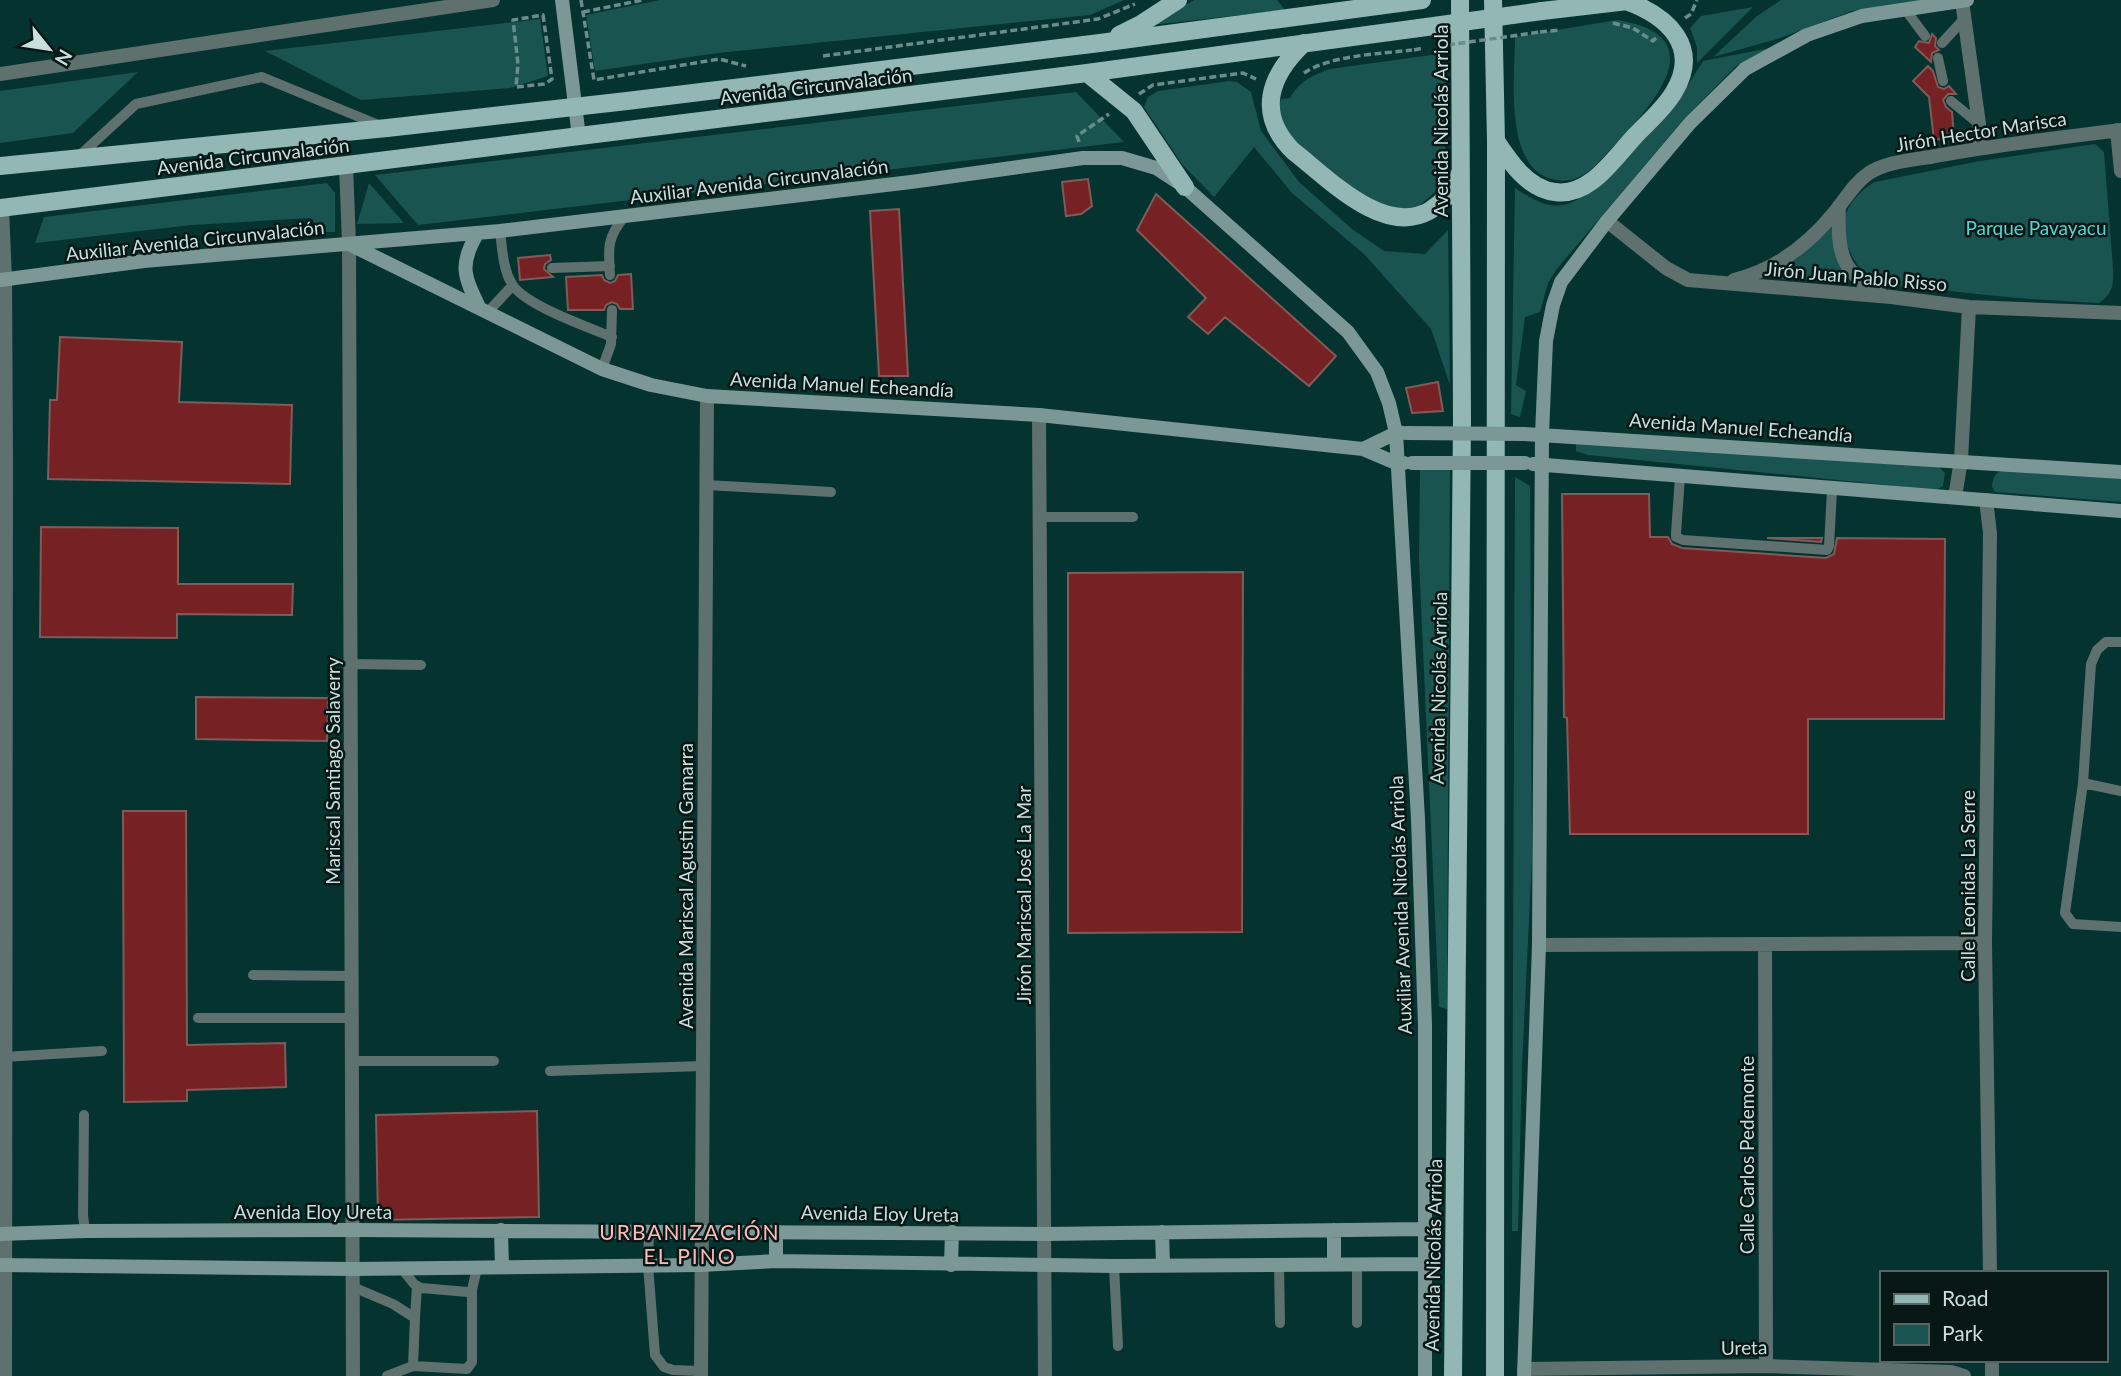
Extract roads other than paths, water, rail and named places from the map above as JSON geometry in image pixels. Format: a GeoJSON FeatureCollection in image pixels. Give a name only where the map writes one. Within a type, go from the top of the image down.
{"type":"FeatureCollection","features":[{"type":"Feature","properties":{"kind":"main road"},"geometry":{"type":"LineString","coordinates":[[1100,43],[1141,24],[1178,0]]}},
{"type":"Feature","properties":{"kind":"main road"},"geometry":{"type":"LineString","coordinates":[[1308,0],[1331,12]]}},
{"type":"Feature","properties":{"kind":"main road","name":"Avenida Nicolás Arriola"},"geometry":{"type":"LineString","coordinates":[[1453,1376],[1462,420],[1460,0]]}},
{"type":"Feature","properties":{"kind":"main road"},"geometry":{"type":"LineString","coordinates":[[1493,0],[1496,141],[1495,1376]]}},
{"type":"Feature","properties":{"kind":"main road","name":"Avenida Circunvalación"},"geometry":{"type":"LineString","coordinates":[[0,166],[576,107],[1418,1]]}},
{"type":"Feature","properties":{"kind":"main road","name":"Avenida Circunvalación"},"geometry":{"type":"LineString","coordinates":[[1,208],[1087,73],[1631,1]]}},
{"type":"Feature","properties":{"kind":"main road"},"geometry":{"type":"LineString","coordinates":[[1496,141],[1516,168],[1536,186],[1556,192],[1568,192],[1593,180],[1674,92],[1684,70],[1683,47],[1671,28],[1653,13],[1631,1]]}},
{"type":"Feature","properties":{"kind":"main road"},"geometry":{"type":"LineString","coordinates":[[1304,43],[1285,63],[1273,88],[1269,112],[1285,142],[1354,198],[1376,211],[1399,218],[1423,214],[1449,194],[1461,172]]}},
{"type":"Feature","properties":{"kind":"main road"},"geometry":{"type":"LineString","coordinates":[[1087,73],[1125,103],[1142,121],[1185,187]]}},
{"type":"Feature","properties":{"kind":"street"},"geometry":{"type":"LineString","coordinates":[[0,74],[493,0]]}},
{"type":"Feature","properties":{"kind":"street"},"geometry":{"type":"LineString","coordinates":[[562,0],[579,137]]}},
{"type":"Feature","properties":{"kind":"street"},"geometry":{"type":"LineString","coordinates":[[1524,1372],[1539,945],[1542,434],[1546,341],[1561,282],[1607,221],[1690,123],[1745,69],[1807,35],[1862,16],[1963,0],[1980,147]]}},
{"type":"Feature","properties":{"kind":"street"},"geometry":{"type":"LineString","coordinates":[[2119,130],[2121,171]]}},
{"type":"Feature","properties":{"kind":"street","name":"Jirón Hector Marisca"},"geometry":{"type":"LineString","coordinates":[[1722,283],[1756,275],[1791,255],[1816,236],[1854,187],[1870,172],[1893,164],[1980,147],[2119,130]]}},
{"type":"Feature","properties":{"kind":"street","name":"Auxiliar Avenida Circunvalación"},"geometry":{"type":"LineString","coordinates":[[3,280],[144,261],[477,234],[911,182],[1083,158],[1122,158],[1156,168],[1185,187],[1348,332],[1377,372],[1401,433]]}},
{"type":"Feature","properties":{"kind":"street","name":"Mariscal Santiago Salaverry"},"geometry":{"type":"LineString","coordinates":[[345,165],[349,244],[354,1376]]}},
{"type":"Feature","properties":{"kind":"street"},"geometry":{"type":"LineString","coordinates":[[1839,206],[1837,236],[1841,256],[1852,273],[1866,286],[1891,297]]}},
{"type":"Feature","properties":{"kind":"street"},"geometry":{"type":"LineString","coordinates":[[1,208],[4,1057],[2,1265],[5,1376]]}},
{"type":"Feature","properties":{"kind":"street","name":"Jirón Juan Pablo Risso"},"geometry":{"type":"LineString","coordinates":[[1607,221],[1666,268],[1688,280],[1891,297],[1969,307],[2121,313]]}},
{"type":"Feature","properties":{"kind":"street"},"geometry":{"type":"LineString","coordinates":[[477,234],[467,252],[466,278],[483,309]]}},
{"type":"Feature","properties":{"kind":"street","name":"Avenida Manuel Echeandía"},"geometry":{"type":"LineString","coordinates":[[349,244],[602,369],[651,385],[707,396],[1039,415],[1363,449],[1396,463],[1542,464],[2121,511]]}},
{"type":"Feature","properties":{"kind":"street"},"geometry":{"type":"LineString","coordinates":[[1955,498],[1961,460],[1969,307]]}},
{"type":"Feature","properties":{"kind":"street","name":"Avenida Mariscal Agustin Gamarra"},"geometry":{"type":"LineString","coordinates":[[701,1373],[707,396]]}},
{"type":"Feature","properties":{"kind":"street","name":"Jirón Mariscal José La Mar"},"geometry":{"type":"LineString","coordinates":[[1039,415],[1045,1376]]}},
{"type":"Feature","properties":{"kind":"street","name":"Avenida Manuel Echeandía"},"geometry":{"type":"LineString","coordinates":[[1363,449],[1401,433],[1542,434],[2121,472]]}},
{"type":"Feature","properties":{"kind":"street","name":"Auxiliar Avenida Nicolás Arriola"},"geometry":{"type":"LineString","coordinates":[[1401,433],[1396,463],[1419,833],[1425,1025],[1426,1376]]}},
{"type":"Feature","properties":{"kind":"street","name":"Calle Leonidas La Serre"},"geometry":{"type":"LineString","coordinates":[[1986,500],[1990,533],[1985,943],[1990,1271]]}},
{"type":"Feature","properties":{"kind":"street"},"geometry":{"type":"LineString","coordinates":[[1539,945],[1985,943]]}},
{"type":"Feature","properties":{"kind":"street","name":"Calle Carlos Pedemonte"},"geometry":{"type":"LineString","coordinates":[[1765,944],[1766,1366]]}},
{"type":"Feature","properties":{"kind":"street","name":"Avenida Eloy Ureta"},"geometry":{"type":"LineString","coordinates":[[2,1234],[85,1231],[501,1230],[1044,1234],[1424,1229]]}},
{"type":"Feature","properties":{"kind":"street"},"geometry":{"type":"LineString","coordinates":[[501,1230],[502,1267]]}},
{"type":"Feature","properties":{"kind":"street"},"geometry":{"type":"LineString","coordinates":[[1334,1230],[1334,1264]]}},
{"type":"Feature","properties":{"kind":"street"},"geometry":{"type":"LineString","coordinates":[[776,1231],[776,1261]]}},
{"type":"Feature","properties":{"kind":"street"},"geometry":{"type":"LineString","coordinates":[[1162,1232],[1163,1265]]}},
{"type":"Feature","properties":{"kind":"street"},"geometry":{"type":"LineString","coordinates":[[951,1265],[952,1233]]}},
{"type":"Feature","properties":{"kind":"street"},"geometry":{"type":"LineString","coordinates":[[2,1265],[402,1269],[701,1265],[776,1261],[1114,1266],[1424,1264]]}},
{"type":"Feature","properties":{"kind":"street","name":"Ureta"},"geometry":{"type":"LineString","coordinates":[[1524,1372],[1766,1366],[1951,1372],[1964,1376]]}},
{"type":"Feature","properties":{"kind":"lane"},"geometry":{"type":"LineString","coordinates":[[1905,9],[1925,36]]}},
{"type":"Feature","properties":{"kind":"lane"},"geometry":{"type":"LineString","coordinates":[[1942,43],[1964,19]]}},
{"type":"Feature","properties":{"kind":"lane"},"geometry":{"type":"LineString","coordinates":[[1938,58],[1943,81]]}},
{"type":"Feature","properties":{"kind":"lane"},"geometry":{"type":"LineString","coordinates":[[78,157],[136,104],[262,77],[387,128]]}},
{"type":"Feature","properties":{"kind":"lane"},"geometry":{"type":"LineString","coordinates":[[1951,100],[1979,124]]}},
{"type":"Feature","properties":{"kind":"lane"},"geometry":{"type":"LineString","coordinates":[[552,268],[610,271],[609,244],[612,234],[625,216]]}},
{"type":"Feature","properties":{"kind":"lane"},"geometry":{"type":"LineString","coordinates":[[483,309],[512,286],[513,271],[500,231]]}},
{"type":"Feature","properties":{"kind":"lane"},"geometry":{"type":"LineString","coordinates":[[512,286],[537,304],[611,337]]}},
{"type":"Feature","properties":{"kind":"lane"},"geometry":{"type":"LineString","coordinates":[[602,369],[607,360],[611,337],[612,310]]}},
{"type":"Feature","properties":{"kind":"lane"},"geometry":{"type":"LineString","coordinates":[[1680,477],[1676,537],[1683,540],[1827,550],[1832,489]]}},
{"type":"Feature","properties":{"kind":"lane"},"geometry":{"type":"LineString","coordinates":[[707,485],[831,492]]}},
{"type":"Feature","properties":{"kind":"lane"},"geometry":{"type":"LineString","coordinates":[[1040,517],[1133,517]]}},
{"type":"Feature","properties":{"kind":"lane"},"geometry":{"type":"LineString","coordinates":[[2121,642],[2106,642],[2097,650],[2091,664],[2083,783],[2065,913],[2073,925],[2121,927]]}},
{"type":"Feature","properties":{"kind":"lane"},"geometry":{"type":"LineString","coordinates":[[351,664],[421,665]]}},
{"type":"Feature","properties":{"kind":"lane"},"geometry":{"type":"LineString","coordinates":[[2083,783],[2121,791]]}},
{"type":"Feature","properties":{"kind":"lane"},"geometry":{"type":"LineString","coordinates":[[253,975],[352,976]]}},
{"type":"Feature","properties":{"kind":"lane"},"geometry":{"type":"LineString","coordinates":[[198,1018],[352,1018]]}},
{"type":"Feature","properties":{"kind":"lane"},"geometry":{"type":"LineString","coordinates":[[4,1057],[102,1051]]}},
{"type":"Feature","properties":{"kind":"lane"},"geometry":{"type":"LineString","coordinates":[[353,1062],[494,1061]]}},
{"type":"Feature","properties":{"kind":"lane"},"geometry":{"type":"LineString","coordinates":[[550,1070],[703,1066]]}},
{"type":"Feature","properties":{"kind":"lane"},"geometry":{"type":"LineString","coordinates":[[84,1115],[85,1231]]}},
{"type":"Feature","properties":{"kind":"lane"},"geometry":{"type":"LineString","coordinates":[[649,1231],[655,1355],[664,1367],[701,1373]]}},
{"type":"Feature","properties":{"kind":"lane"},"geometry":{"type":"LineString","coordinates":[[1357,1264],[1357,1324]]}},
{"type":"Feature","properties":{"kind":"lane"},"geometry":{"type":"LineString","coordinates":[[1279,1265],[1280,1323]]}},
{"type":"Feature","properties":{"kind":"lane"},"geometry":{"type":"LineString","coordinates":[[1114,1266],[1118,1346]]}},
{"type":"Feature","properties":{"kind":"lane"},"geometry":{"type":"LineString","coordinates":[[387,1376],[413,1366],[467,1369],[470,1366],[472,1290],[477,1268]]}},
{"type":"Feature","properties":{"kind":"lane"},"geometry":{"type":"LineString","coordinates":[[402,1269],[418,1286],[464,1292],[472,1290]]}},
{"type":"Feature","properties":{"kind":"lane"},"geometry":{"type":"LineString","coordinates":[[413,1366],[418,1286]]}},
{"type":"Feature","properties":{"kind":"lane"},"geometry":{"type":"LineString","coordinates":[[353,1287],[393,1304],[415,1318]]}},
{"type":"Feature","properties":{"kind":"district","name":"URBANIZACIÓN EL PINO"},"geometry":{"type":"Point","coordinates":[690,1243]}},
{"type":"Feature","properties":{"kind":"park label","name":"Parque Pavayacu"},"geometry":{"type":"Point","coordinates":[2036,227]}}]}
